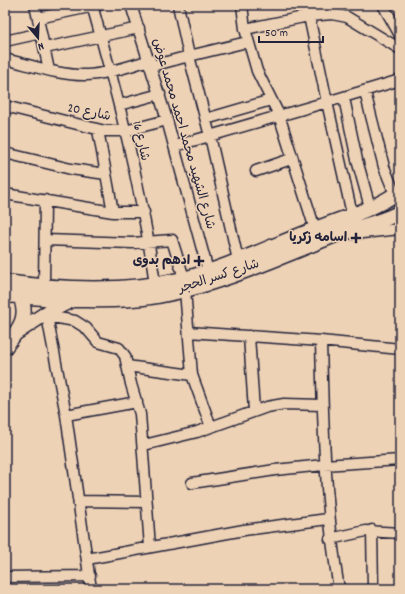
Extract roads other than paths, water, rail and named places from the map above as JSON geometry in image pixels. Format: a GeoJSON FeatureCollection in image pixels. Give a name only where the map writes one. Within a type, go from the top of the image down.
{"type":"FeatureCollection","features":[{"type":"Feature","properties":{"kind":"main road","name":"شارع كسر الحجر"},"geometry":{"type":"LineString","coordinates":[[5,295],[73,300],[127,299],[184,284],[208,271],[370,207],[397,192]]}},
{"type":"Feature","properties":{"kind":"main road"},"geometry":{"type":"LineString","coordinates":[[397,192],[394,204],[400,210]]}},
{"type":"Feature","properties":{"kind":"main road","name":"شارع كسر الحجر"},"geometry":{"type":"LineString","coordinates":[[5,282],[44,286],[100,288],[155,284],[184,284],[224,279],[335,235],[365,224],[390,218],[400,210]]}},
{"type":"Feature","properties":{"kind":"main road"},"geometry":{"type":"LineString","coordinates":[[5,347],[16,333],[24,314],[24,307],[20,296]]}},
{"type":"Feature","properties":{"kind":"main road"},"geometry":{"type":"LineString","coordinates":[[16,333],[73,300]]}},
{"type":"Feature","properties":{"kind":"street"},"geometry":{"type":"LineString","coordinates":[[35,5],[49,70]]}},
{"type":"Feature","properties":{"kind":"street","name":"شارع الشهيد محمد احمد محمد عوض"},"geometry":{"type":"LineString","coordinates":[[131,5],[160,94],[208,271]]}},
{"type":"Feature","properties":{"kind":"street"},"geometry":{"type":"LineString","coordinates":[[178,5],[238,260]]}},
{"type":"Feature","properties":{"kind":"street"},"geometry":{"type":"LineString","coordinates":[[242,5],[247,42],[257,71],[279,115],[291,159],[314,229]]}},
{"type":"Feature","properties":{"kind":"street"},"geometry":{"type":"LineString","coordinates":[[306,5],[352,214]]}},
{"type":"Feature","properties":{"kind":"street"},"geometry":{"type":"LineString","coordinates":[[383,5],[400,35]]}},
{"type":"Feature","properties":{"kind":"street"},"geometry":{"type":"LineString","coordinates":[[38,18],[95,6]]}},
{"type":"Feature","properties":{"kind":"street","name":"شارع 16"},"geometry":{"type":"LineString","coordinates":[[95,6],[144,212],[155,284]]}},
{"type":"Feature","properties":{"kind":"street"},"geometry":{"type":"LineString","coordinates":[[245,29],[309,16],[324,10],[347,17],[400,49]]}},
{"type":"Feature","properties":{"kind":"street"},"geometry":{"type":"LineString","coordinates":[[44,48],[139,28]]}},
{"type":"Feature","properties":{"kind":"street"},"geometry":{"type":"LineString","coordinates":[[5,42],[41,33]]}},
{"type":"Feature","properties":{"kind":"street"},"geometry":{"type":"LineString","coordinates":[[6,57],[49,70],[85,75],[189,56],[247,42]]}},
{"type":"Feature","properties":{"kind":"street"},"geometry":{"type":"LineString","coordinates":[[175,146],[279,115],[365,92],[400,80]]}},
{"type":"Feature","properties":{"kind":"street"},"geometry":{"type":"LineString","coordinates":[[365,92],[384,167],[397,192]]}},
{"type":"Feature","properties":{"kind":"street"},"geometry":{"type":"LineString","coordinates":[[119,105],[160,94]]}},
{"type":"Feature","properties":{"kind":"street"},"geometry":{"type":"LineString","coordinates":[[344,98],[357,160],[370,207]]}},
{"type":"Feature","properties":{"kind":"street"},"geometry":{"type":"LineString","coordinates":[[206,119],[271,100]]}},
{"type":"Feature","properties":{"kind":"street","name":"شارع 20"},"geometry":{"type":"LineString","coordinates":[[5,106],[98,130],[112,132],[124,131],[167,120]]}},
{"type":"Feature","properties":{"kind":"street"},"geometry":{"type":"LineString","coordinates":[[98,130],[113,212]]}},
{"type":"Feature","properties":{"kind":"street"},"geometry":{"type":"LineString","coordinates":[[5,153],[71,169],[106,174]]}},
{"type":"Feature","properties":{"kind":"street"},"geometry":{"type":"LineString","coordinates":[[256,171],[291,159]]}},
{"type":"Feature","properties":{"kind":"street"},"geometry":{"type":"LineString","coordinates":[[5,194],[113,212],[144,212]]}},
{"type":"Feature","properties":{"kind":"street"},"geometry":{"type":"LineString","coordinates":[[44,286],[46,240],[45,200]]}},
{"type":"Feature","properties":{"kind":"street"},"geometry":{"type":"LineString","coordinates":[[335,235],[400,229]]}},
{"type":"Feature","properties":{"kind":"street"},"geometry":{"type":"LineString","coordinates":[[46,240],[149,243],[172,240],[184,284],[192,375],[211,427]]}},
{"type":"Feature","properties":{"kind":"street"},"geometry":{"type":"LineString","coordinates":[[91,589],[88,559],[66,415],[44,316],[66,319],[81,324],[98,342],[123,351],[140,414],[144,445],[146,502],[150,547]]}},
{"type":"Feature","properties":{"kind":"street"},"geometry":{"type":"LineString","coordinates":[[189,332],[321,341],[400,349]]}},
{"type":"Feature","properties":{"kind":"street"},"geometry":{"type":"LineString","coordinates":[[249,336],[254,411]]}},
{"type":"Feature","properties":{"kind":"street"},"geometry":{"type":"LineString","coordinates":[[321,341],[324,464],[330,539],[339,589]]}},
{"type":"Feature","properties":{"kind":"street"},"geometry":{"type":"LineString","coordinates":[[127,366],[192,375]]}},
{"type":"Feature","properties":{"kind":"street"},"geometry":{"type":"LineString","coordinates":[[66,415],[137,402]]}},
{"type":"Feature","properties":{"kind":"street"},"geometry":{"type":"LineString","coordinates":[[144,445],[211,427],[254,411],[284,404],[322,406]]}},
{"type":"Feature","properties":{"kind":"street"},"geometry":{"type":"LineString","coordinates":[[192,483],[324,464],[400,460]]}},
{"type":"Feature","properties":{"kind":"street"},"geometry":{"type":"LineString","coordinates":[[79,501],[146,502]]}},
{"type":"Feature","properties":{"kind":"street"},"geometry":{"type":"LineString","coordinates":[[88,559],[244,530],[328,519]]}},
{"type":"Feature","properties":{"kind":"street"},"geometry":{"type":"LineString","coordinates":[[330,539],[372,530],[400,533]]}},
{"type":"Feature","properties":{"kind":"street"},"geometry":{"type":"LineString","coordinates":[[372,530],[373,589]]}},
{"type":"Feature","properties":{"kind":"street"},"geometry":{"type":"LineString","coordinates":[[5,577],[90,576]]}},
{"type":"Feature","properties":{"kind":"place","name":"اسامه زكريا"},"geometry":{"type":"Point","coordinates":[356,238]}},
{"type":"Feature","properties":{"kind":"place","name":"ادهم بدوى"},"geometry":{"type":"Point","coordinates":[199,261]}}]}
